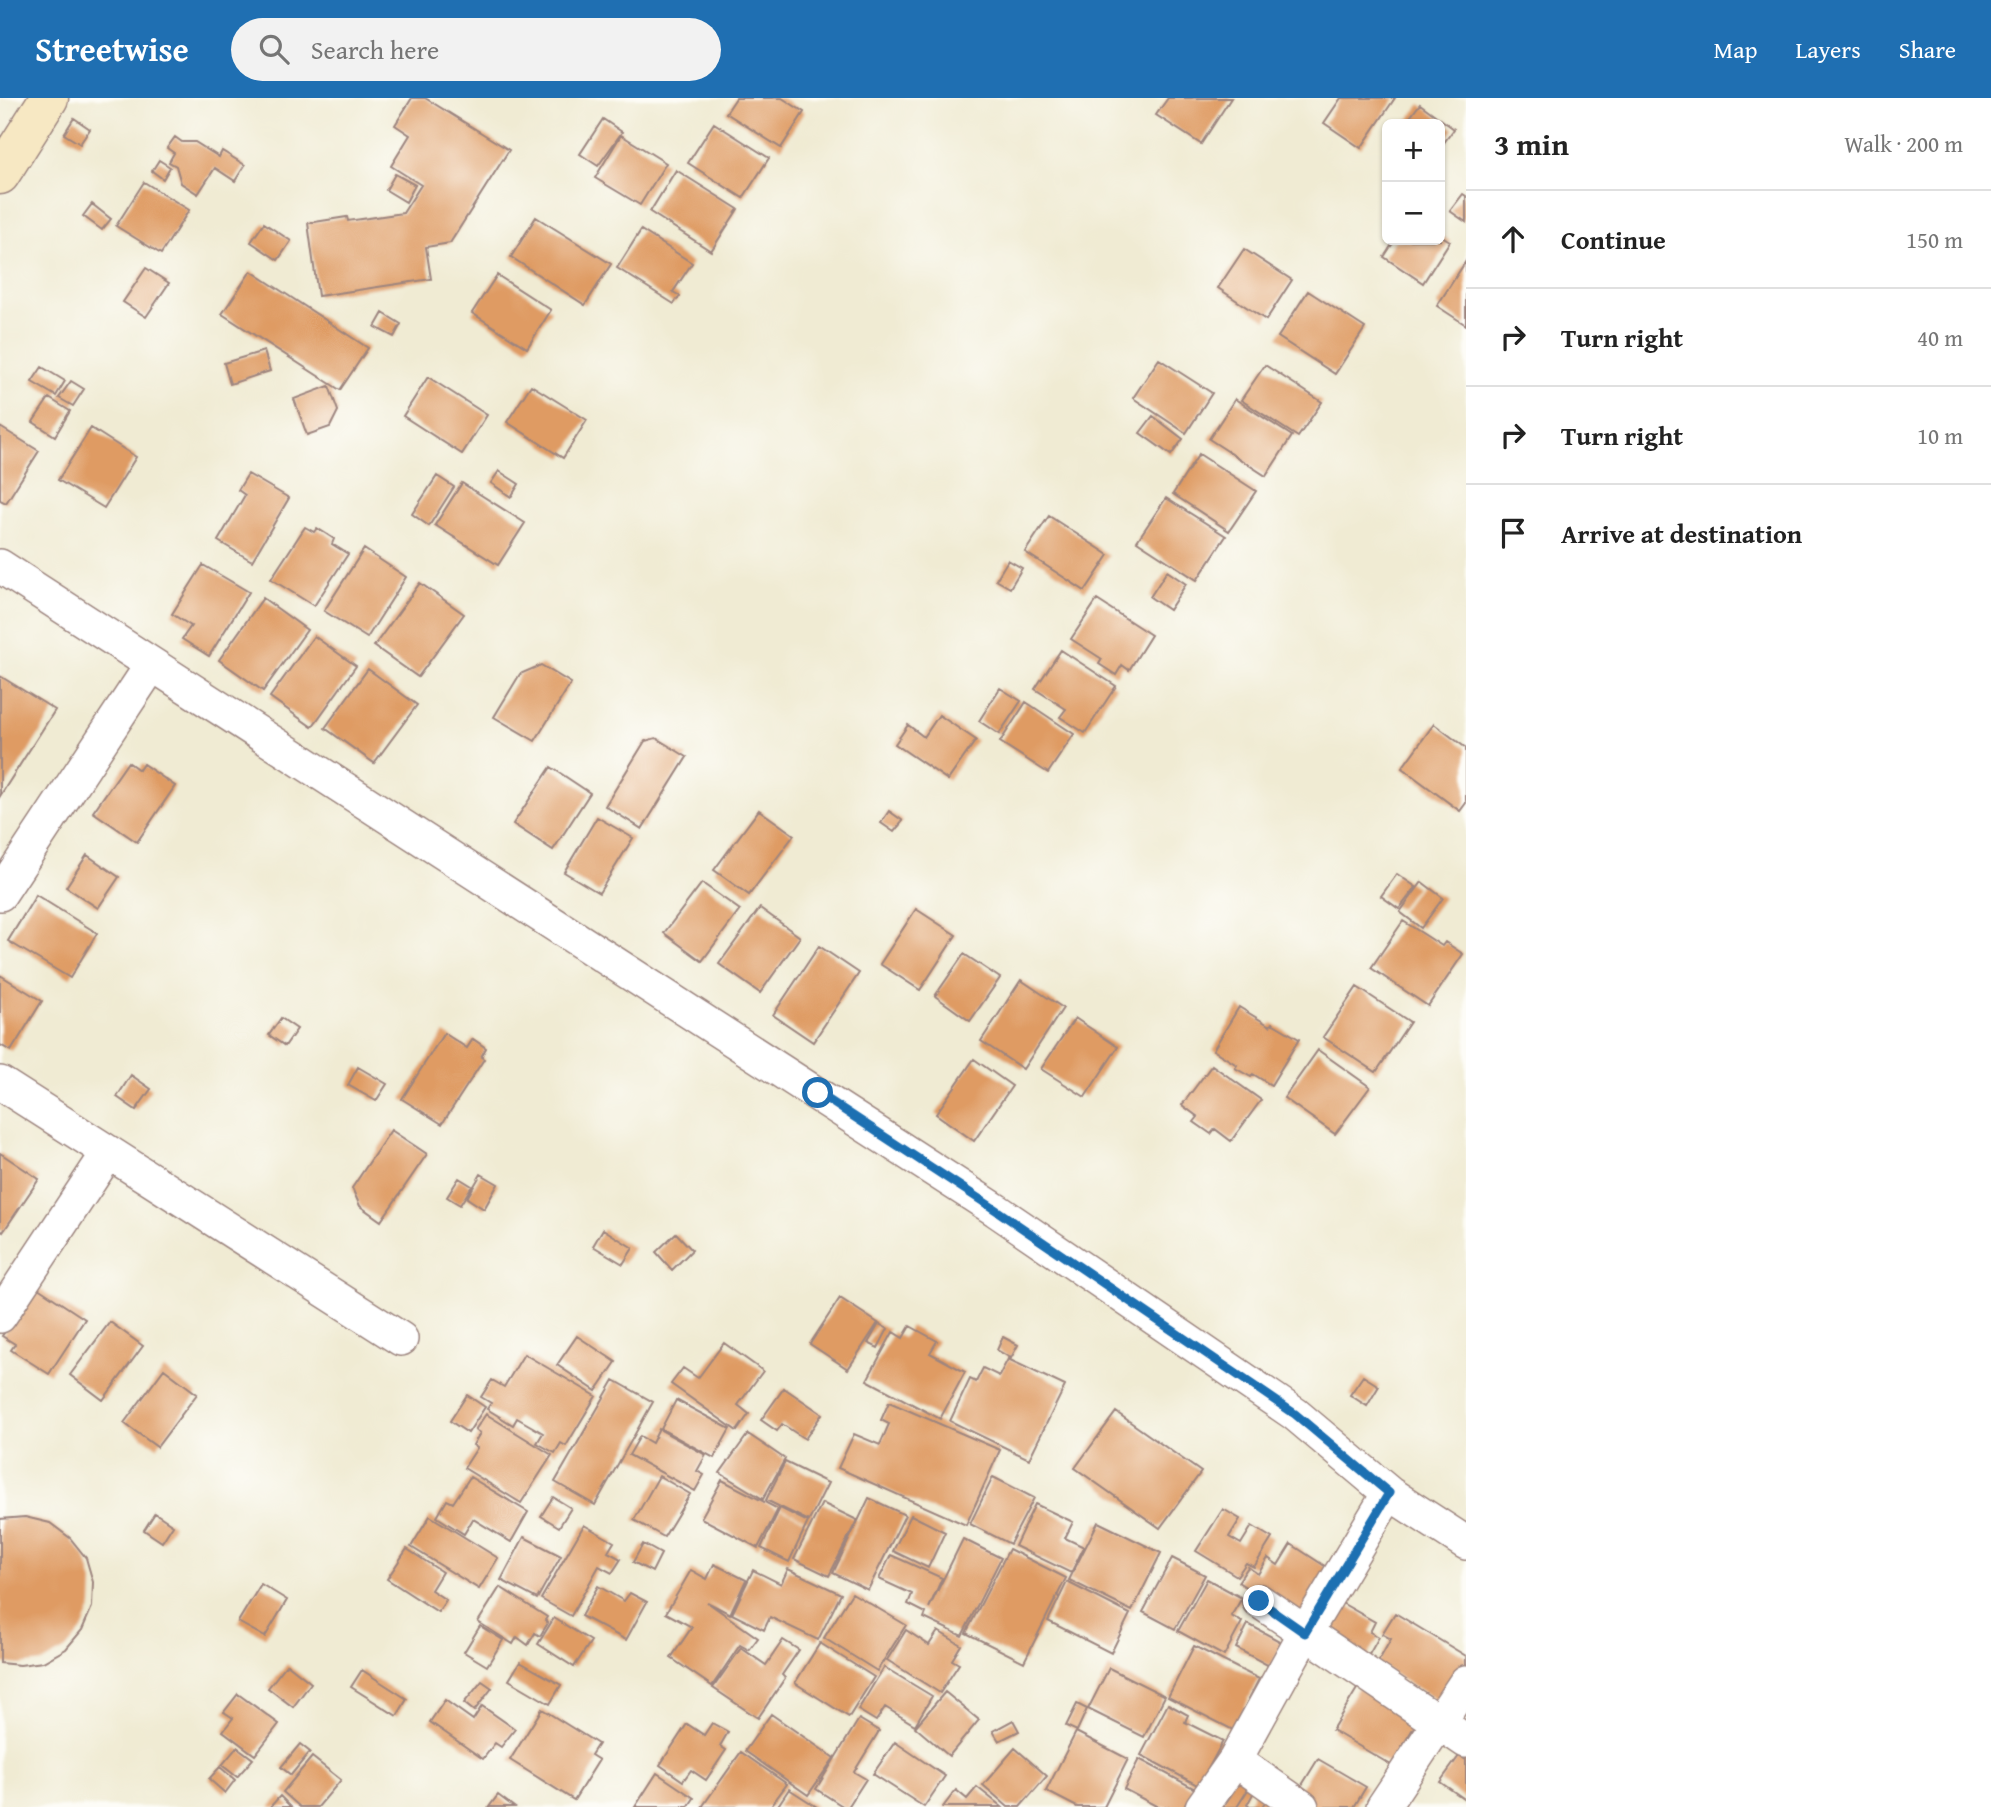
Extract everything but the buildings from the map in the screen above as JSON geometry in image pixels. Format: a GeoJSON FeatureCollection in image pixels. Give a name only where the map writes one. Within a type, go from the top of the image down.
{"type":"FeatureCollection","features":[{"type":"Feature","properties":{"kind":"street"},"geometry":{"type":"LineString","coordinates":[[0,175],[49,98]]}},
{"type":"Feature","properties":{"kind":"street"},"geometry":{"type":"LineString","coordinates":[[0,566],[996,1210],[1295,1414],[1389,1493],[1466,1543]]}},
{"type":"Feature","properties":{"kind":"street"},"geometry":{"type":"LineString","coordinates":[[0,894],[143,678]]}},
{"type":"Feature","properties":{"kind":"street"},"geometry":{"type":"LineString","coordinates":[[0,1083],[401,1339]]}},
{"type":"Feature","properties":{"kind":"street"},"geometry":{"type":"LineString","coordinates":[[0,1316],[108,1153]]}},
{"type":"Feature","properties":{"kind":"street"},"geometry":{"type":"LineString","coordinates":[[1202,1807],[1235,1760],[1305,1633],[1389,1493]]}},
{"type":"Feature","properties":{"kind":"street"},"geometry":{"type":"LineString","coordinates":[[1259,1601],[1453,1732]]}},
{"type":"Feature","properties":{"kind":"street"},"geometry":{"type":"LineString","coordinates":[[1383,1807],[1453,1732],[1466,1682]]}},
{"type":"Feature","properties":{"kind":"street"},"geometry":{"type":"LineString","coordinates":[[1235,1760],[1302,1807]]}},
{"type":"Feature","properties":{"kind":"route"},"geometry":{"type":"LineString","coordinates":[[818,1093],[996,1210],[1295,1414],[1389,1493],[1305,1633],[1259,1601]]}}]}
